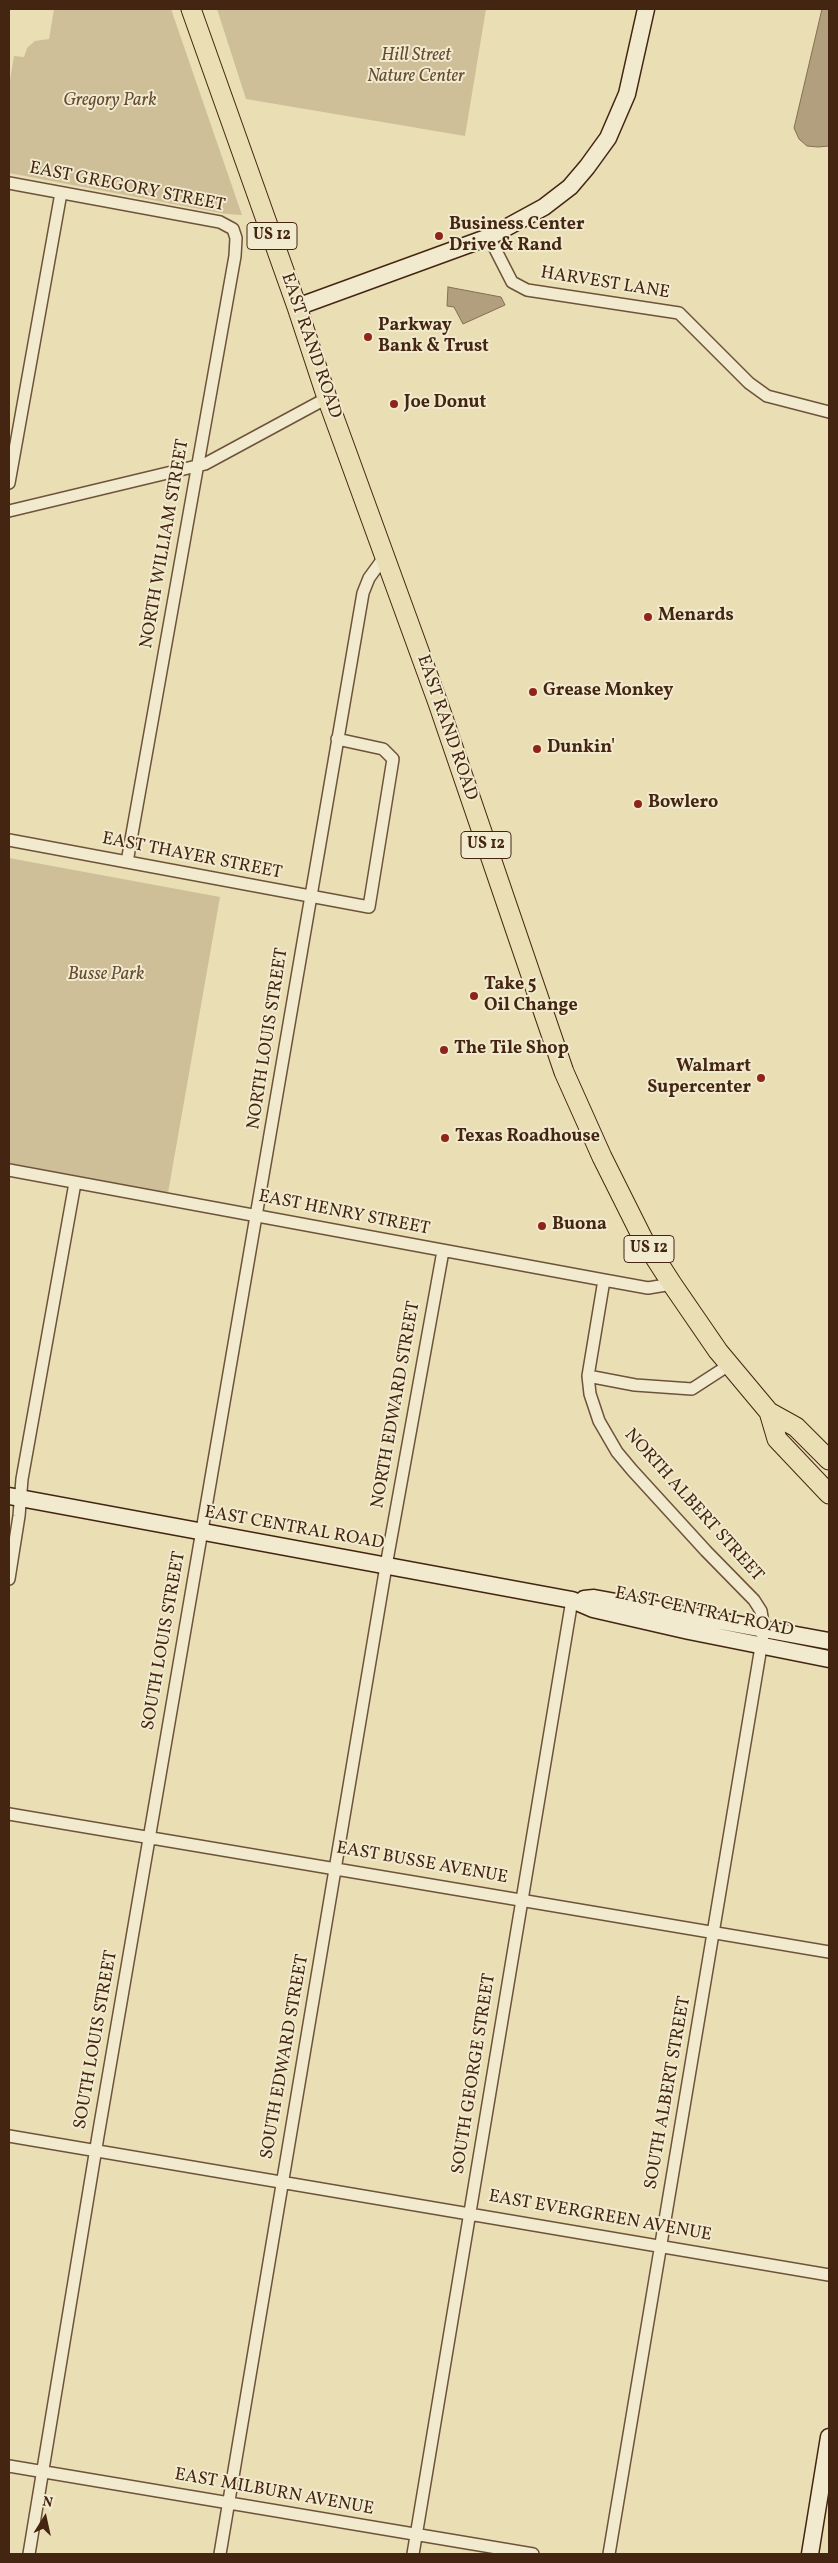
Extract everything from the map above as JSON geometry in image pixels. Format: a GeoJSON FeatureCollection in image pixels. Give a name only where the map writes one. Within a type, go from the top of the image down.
{"type":"FeatureCollection","features":[{"type":"Feature","properties":{"kind":"main road","name":"EAST RAND ROAD"},"geometry":{"type":"LineString","coordinates":[[191,9],[297,307],[326,398],[438,702],[564,1072],[602,1157],[643,1239],[672,1284],[729,1365],[769,1412],[796,1427],[829,1460]]}},
{"type":"Feature","properties":{"kind":"main road"},"geometry":{"type":"LineString","coordinates":[[297,307],[489,237],[544,207],[570,187],[608,138],[627,94],[646,9]]}},
{"type":"Feature","properties":{"kind":"main road","name":"EAST RAND ROAD"},"geometry":{"type":"LineString","coordinates":[[769,1412],[777,1439],[829,1494]]}},
{"type":"Feature","properties":{"kind":"main road","name":"EAST CENTRAL ROAD"},"geometry":{"type":"LineString","coordinates":[[15,1497],[572,1600],[592,1609],[763,1637],[829,1641]]}},
{"type":"Feature","properties":{"kind":"main road","name":"EAST CENTRAL ROAD"},"geometry":{"type":"LineString","coordinates":[[763,1637],[829,1659]]}},
{"type":"Feature","properties":{"kind":"main road"},"geometry":{"type":"LineString","coordinates":[[810,2554],[824,2503],[829,2437]]}},
{"type":"Feature","properties":{"kind":"street","name":"EAST GREGORY STREET"},"geometry":{"type":"LineString","coordinates":[[9,183],[220,222],[229,226],[235,232]]}},
{"type":"Feature","properties":{"kind":"street"},"geometry":{"type":"LineString","coordinates":[[9,483],[61,193]]}},
{"type":"Feature","properties":{"kind":"street","name":"NORTH WILLIAM STREET"},"geometry":{"type":"LineString","coordinates":[[127,862],[235,256],[235,232]]}},
{"type":"Feature","properties":{"kind":"street","name":"HARVEST LANE"},"geometry":{"type":"LineString","coordinates":[[489,237],[512,282],[527,290],[678,313],[749,383],[767,396],[829,412]]}},
{"type":"Feature","properties":{"kind":"street"},"geometry":{"type":"LineString","coordinates":[[9,511],[198,467],[218,459],[326,398]]}},
{"type":"Feature","properties":{"kind":"street","name":"NORTH LOUIS STREET"},"geometry":{"type":"LineString","coordinates":[[201,1532],[258,1216],[310,896],[363,592],[369,578],[385,556]]}},
{"type":"Feature","properties":{"kind":"street","name":"EAST THAYER STREET"},"geometry":{"type":"LineString","coordinates":[[9,840],[369,907],[392,759],[383,749],[337,738]]}},
{"type":"Feature","properties":{"kind":"street","name":"EAST HENRY STREET"},"geometry":{"type":"LineString","coordinates":[[9,1170],[648,1288],[672,1284]]}},
{"type":"Feature","properties":{"kind":"street"},"geometry":{"type":"LineString","coordinates":[[9,1579],[15,1497],[22,1479],[76,1183]]}},
{"type":"Feature","properties":{"kind":"street","name":"NORTH EDWARD STREET"},"geometry":{"type":"LineString","coordinates":[[386,1566],[443,1251]]}},
{"type":"Feature","properties":{"kind":"street","name":"NORTH ALBERT STREET"},"geometry":{"type":"LineString","coordinates":[[604,1280],[588,1376],[596,1414],[617,1452],[697,1542],[754,1600],[761,1611],[763,1637]]}},
{"type":"Feature","properties":{"kind":"street"},"geometry":{"type":"LineString","coordinates":[[588,1376],[635,1385],[692,1389],[729,1365]]}},
{"type":"Feature","properties":{"kind":"street","name":"SOUTH LOUIS STREET"},"geometry":{"type":"LineString","coordinates":[[29,2554],[201,1532]]}},
{"type":"Feature","properties":{"kind":"street","name":"SOUTH EDWARD STREET"},"geometry":{"type":"LineString","coordinates":[[220,2554],[386,1566]]}},
{"type":"Feature","properties":{"kind":"street","name":"SOUTH GEORGE STREET"},"geometry":{"type":"LineString","coordinates":[[413,2554],[572,1600]]}},
{"type":"Feature","properties":{"kind":"street","name":"SOUTH ALBERT STREET"},"geometry":{"type":"LineString","coordinates":[[608,2554],[763,1637]]}},
{"type":"Feature","properties":{"kind":"street","name":"EAST BUSSE AVENUE"},"geometry":{"type":"LineString","coordinates":[[9,1814],[336,1867],[829,1952]]}},
{"type":"Feature","properties":{"kind":"street","name":"EAST EVERGREEN AVENUE"},"geometry":{"type":"LineString","coordinates":[[9,2136],[661,2245],[829,2275]]}},
{"type":"Feature","properties":{"kind":"street","name":"EAST MILBURN AVENUE"},"geometry":{"type":"LineString","coordinates":[[9,2466],[533,2554]]}},
{"type":"Feature","properties":{"kind":"green space","name":"Gregory Park"},"geometry":{"type":"Polygon","coordinates":[[[54,9],[171,9],[242,215],[226,214],[9,173],[9,86],[14,56],[24,57],[27,48],[35,41],[49,39],[54,9]]]}},
{"type":"Feature","properties":{"kind":"green space","name":"Hill Street Nature Center"},"geometry":{"type":"Polygon","coordinates":[[[217,9],[486,9],[465,136],[246,99],[217,9]]]}},
{"type":"Feature","properties":{"kind":"green space","name":"Busse Park"},"geometry":{"type":"Polygon","coordinates":[[[9,858],[220,897],[168,1193],[9,1163],[9,858]]]}},
{"type":"Feature","properties":{"kind":"shaded area"},"geometry":{"type":"Polygon","coordinates":[[[822,9],[829,9],[829,146],[818,147],[807,146],[799,139],[794,128],[822,9]]]}},
{"type":"Feature","properties":{"kind":"shaded area"},"geometry":{"type":"Polygon","coordinates":[[[448,287],[501,297],[505,305],[463,324],[454,307],[447,306],[448,287]]]}},
{"type":"Feature","properties":{"kind":"place","name":"Business Center Drive & Rand"},"geometry":{"type":"Point","coordinates":[439,236]}},
{"type":"Feature","properties":{"kind":"place","name":"Parkway Bank & Trust"},"geometry":{"type":"Point","coordinates":[368,337]}},
{"type":"Feature","properties":{"kind":"place","name":"Joe Donut"},"geometry":{"type":"Point","coordinates":[394,404]}},
{"type":"Feature","properties":{"kind":"place","name":"Menards"},"geometry":{"type":"Point","coordinates":[648,617]}},
{"type":"Feature","properties":{"kind":"place","name":"Grease Monkey"},"geometry":{"type":"Point","coordinates":[533,692]}},
{"type":"Feature","properties":{"kind":"place","name":"Dunkin'"},"geometry":{"type":"Point","coordinates":[537,749]}},
{"type":"Feature","properties":{"kind":"place","name":"Bowlero"},"geometry":{"type":"Point","coordinates":[638,804]}},
{"type":"Feature","properties":{"kind":"place","name":"Take 5 Oil Change"},"geometry":{"type":"Point","coordinates":[474,996]}},
{"type":"Feature","properties":{"kind":"place","name":"The Tile Shop"},"geometry":{"type":"Point","coordinates":[444,1050]}},
{"type":"Feature","properties":{"kind":"place","name":"Walmart Supercenter"},"geometry":{"type":"Point","coordinates":[761,1078]}},
{"type":"Feature","properties":{"kind":"place","name":"Texas Roadhouse"},"geometry":{"type":"Point","coordinates":[445,1138]}},
{"type":"Feature","properties":{"kind":"place","name":"Buona"},"geometry":{"type":"Point","coordinates":[542,1226]}}]}
